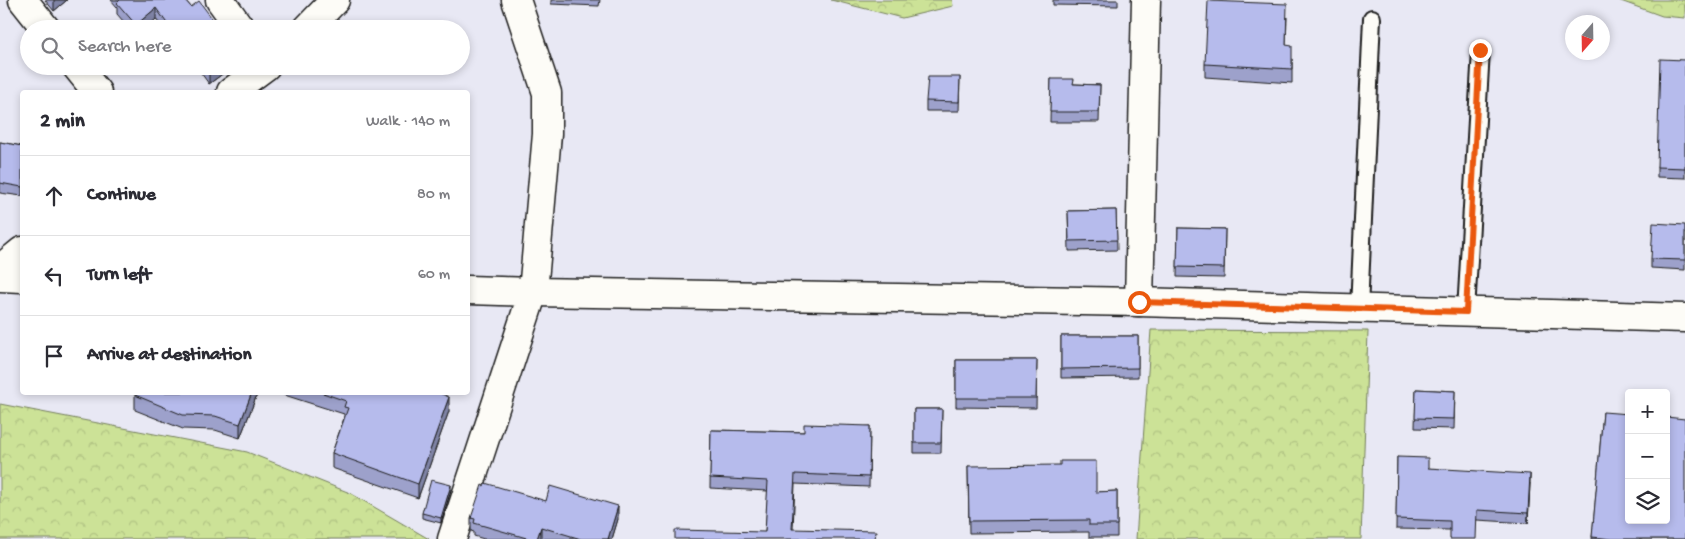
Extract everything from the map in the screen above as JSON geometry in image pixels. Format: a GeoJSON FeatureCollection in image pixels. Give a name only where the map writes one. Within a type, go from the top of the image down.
{"type":"FeatureCollection","features":[{"type":"Feature","properties":{"kind":"street"},"geometry":{"type":"LineString","coordinates":[[23,0],[39,20]]}},
{"type":"Feature","properties":{"kind":"street"},"geometry":{"type":"LineString","coordinates":[[220,0],[234,20]]}},
{"type":"Feature","properties":{"kind":"street"},"geometry":{"type":"LineString","coordinates":[[452,539],[533,292],[547,134],[547,93],[516,0]]}},
{"type":"Feature","properties":{"kind":"street"},"geometry":{"type":"LineString","coordinates":[[1139,302],[1146,0]]}},
{"type":"Feature","properties":{"kind":"street"},"geometry":{"type":"LineString","coordinates":[[314,20],[329,2]]}},
{"type":"Feature","properties":{"kind":"street"},"geometry":{"type":"LineString","coordinates":[[83,75],[95,90]]}},
{"type":"Feature","properties":{"kind":"street"},"geometry":{"type":"LineString","coordinates":[[234,90],[254,75]]}},
{"type":"Feature","properties":{"kind":"street"},"geometry":{"type":"LineString","coordinates":[[0,269],[20,253]]}},
{"type":"Feature","properties":{"kind":"street"},"geometry":{"type":"LineString","coordinates":[[0,277],[20,278]]}},
{"type":"Feature","properties":{"kind":"street"},"geometry":{"type":"LineString","coordinates":[[470,290],[1139,302],[1685,318]]}},
{"type":"Feature","properties":{"kind":"lane"},"geometry":{"type":"LineString","coordinates":[[1359,309],[1372,18]]}},
{"type":"Feature","properties":{"kind":"lane"},"geometry":{"type":"LineString","coordinates":[[1466,312],[1480,50]]}},
{"type":"Feature","properties":{"kind":"green space"},"geometry":{"type":"Polygon","coordinates":[[[831,0],[952,0],[953,6],[902,18],[831,0]]]}},
{"type":"Feature","properties":{"kind":"green space"},"geometry":{"type":"Polygon","coordinates":[[[1618,0],[1685,0],[1685,18],[1662,16],[1618,0]]]}},
{"type":"Feature","properties":{"kind":"green space"},"geometry":{"type":"Polygon","coordinates":[[[1151,330],[1368,331],[1361,539],[1136,539],[1151,330]]]}},
{"type":"Feature","properties":{"kind":"green space"},"geometry":{"type":"Polygon","coordinates":[[[0,404],[247,452],[350,493],[429,539],[0,539],[0,404]]]}},
{"type":"Feature","properties":{"kind":"building"},"geometry":{"type":"Polygon","coordinates":[[[120,0],[185,0],[191,7],[199,1],[213,20],[165,20],[156,8],[142,20],[132,20],[117,3],[120,0]]]}},
{"type":"Feature","properties":{"kind":"building"},"geometry":{"type":"Polygon","coordinates":[[[1208,1],[1287,4],[1286,45],[1292,46],[1292,69],[1205,64],[1208,1]]]}},
{"type":"Feature","properties":{"kind":"building"},"geometry":{"type":"Polygon","coordinates":[[[1660,59],[1685,60],[1685,168],[1657,167],[1660,59]]]}},
{"type":"Feature","properties":{"kind":"building"},"geometry":{"type":"Polygon","coordinates":[[[928,77],[960,77],[959,102],[926,101],[928,77]]]}},
{"type":"Feature","properties":{"kind":"building"},"geometry":{"type":"Polygon","coordinates":[[[1051,79],[1074,79],[1073,84],[1100,85],[1099,112],[1050,112],[1051,79]]]}},
{"type":"Feature","properties":{"kind":"building"},"geometry":{"type":"Polygon","coordinates":[[[0,142],[20,146],[20,187],[0,183],[0,142]]]}},
{"type":"Feature","properties":{"kind":"building"},"geometry":{"type":"Polygon","coordinates":[[[1116,210],[1117,240],[1069,241],[1068,211],[1116,210]]]}},
{"type":"Feature","properties":{"kind":"building"},"geometry":{"type":"Polygon","coordinates":[[[1653,223],[1685,225],[1685,260],[1651,259],[1653,223]]]}},
{"type":"Feature","properties":{"kind":"building"},"geometry":{"type":"Polygon","coordinates":[[[1178,228],[1225,229],[1224,268],[1177,267],[1178,228]]]}},
{"type":"Feature","properties":{"kind":"building"},"geometry":{"type":"Polygon","coordinates":[[[1061,336],[1138,336],[1138,368],[1061,369],[1061,336]]]}},
{"type":"Feature","properties":{"kind":"building"},"geometry":{"type":"Polygon","coordinates":[[[956,360],[1037,360],[1036,398],[956,398],[956,360]]]}},
{"type":"Feature","properties":{"kind":"building"},"geometry":{"type":"Polygon","coordinates":[[[1416,389],[1455,391],[1454,419],[1415,418],[1416,389]]]}},
{"type":"Feature","properties":{"kind":"building"},"geometry":{"type":"Polygon","coordinates":[[[135,395],[251,395],[240,424],[215,416],[183,415],[135,395]]]}},
{"type":"Feature","properties":{"kind":"building"},"geometry":{"type":"Polygon","coordinates":[[[329,395],[444,395],[449,397],[418,484],[332,453],[348,408],[344,407],[346,401],[329,395]]]}},
{"type":"Feature","properties":{"kind":"building"},"geometry":{"type":"Polygon","coordinates":[[[914,409],[942,409],[941,443],[914,443],[914,409]]]}},
{"type":"Feature","properties":{"kind":"building"},"geometry":{"type":"Polygon","coordinates":[[[1603,412],[1625,414],[1625,524],[1670,524],[1670,417],[1685,419],[1685,539],[1612,539],[1592,537],[1603,412]]]}},
{"type":"Feature","properties":{"kind":"building"},"geometry":{"type":"Polygon","coordinates":[[[804,424],[870,426],[869,477],[795,474],[792,529],[876,531],[875,539],[675,539],[675,530],[765,532],[768,481],[710,478],[711,430],[804,432],[804,424]]]}},
{"type":"Feature","properties":{"kind":"building"},"geometry":{"type":"Polygon","coordinates":[[[1397,457],[1428,458],[1428,468],[1530,474],[1528,513],[1477,510],[1476,539],[1450,539],[1450,521],[1396,519],[1397,457]]]}},
{"type":"Feature","properties":{"kind":"building"},"geometry":{"type":"Polygon","coordinates":[[[1060,461],[1096,461],[1096,492],[1117,491],[1117,525],[1089,525],[1089,520],[969,521],[968,466],[1060,465],[1060,461]]]}},
{"type":"Feature","properties":{"kind":"building"},"geometry":{"type":"Polygon","coordinates":[[[431,480],[451,485],[441,518],[422,513],[431,480]]]}},
{"type":"Feature","properties":{"kind":"building"},"geometry":{"type":"Polygon","coordinates":[[[485,483],[546,501],[550,486],[618,506],[608,539],[581,539],[541,527],[537,539],[530,539],[474,523],[475,519],[471,518],[482,485],[484,486],[485,483]]]}},
{"type":"Feature","properties":{"kind":"route"},"geometry":{"type":"LineString","coordinates":[[1139,302],[1466,312],[1480,50]]}}]}
